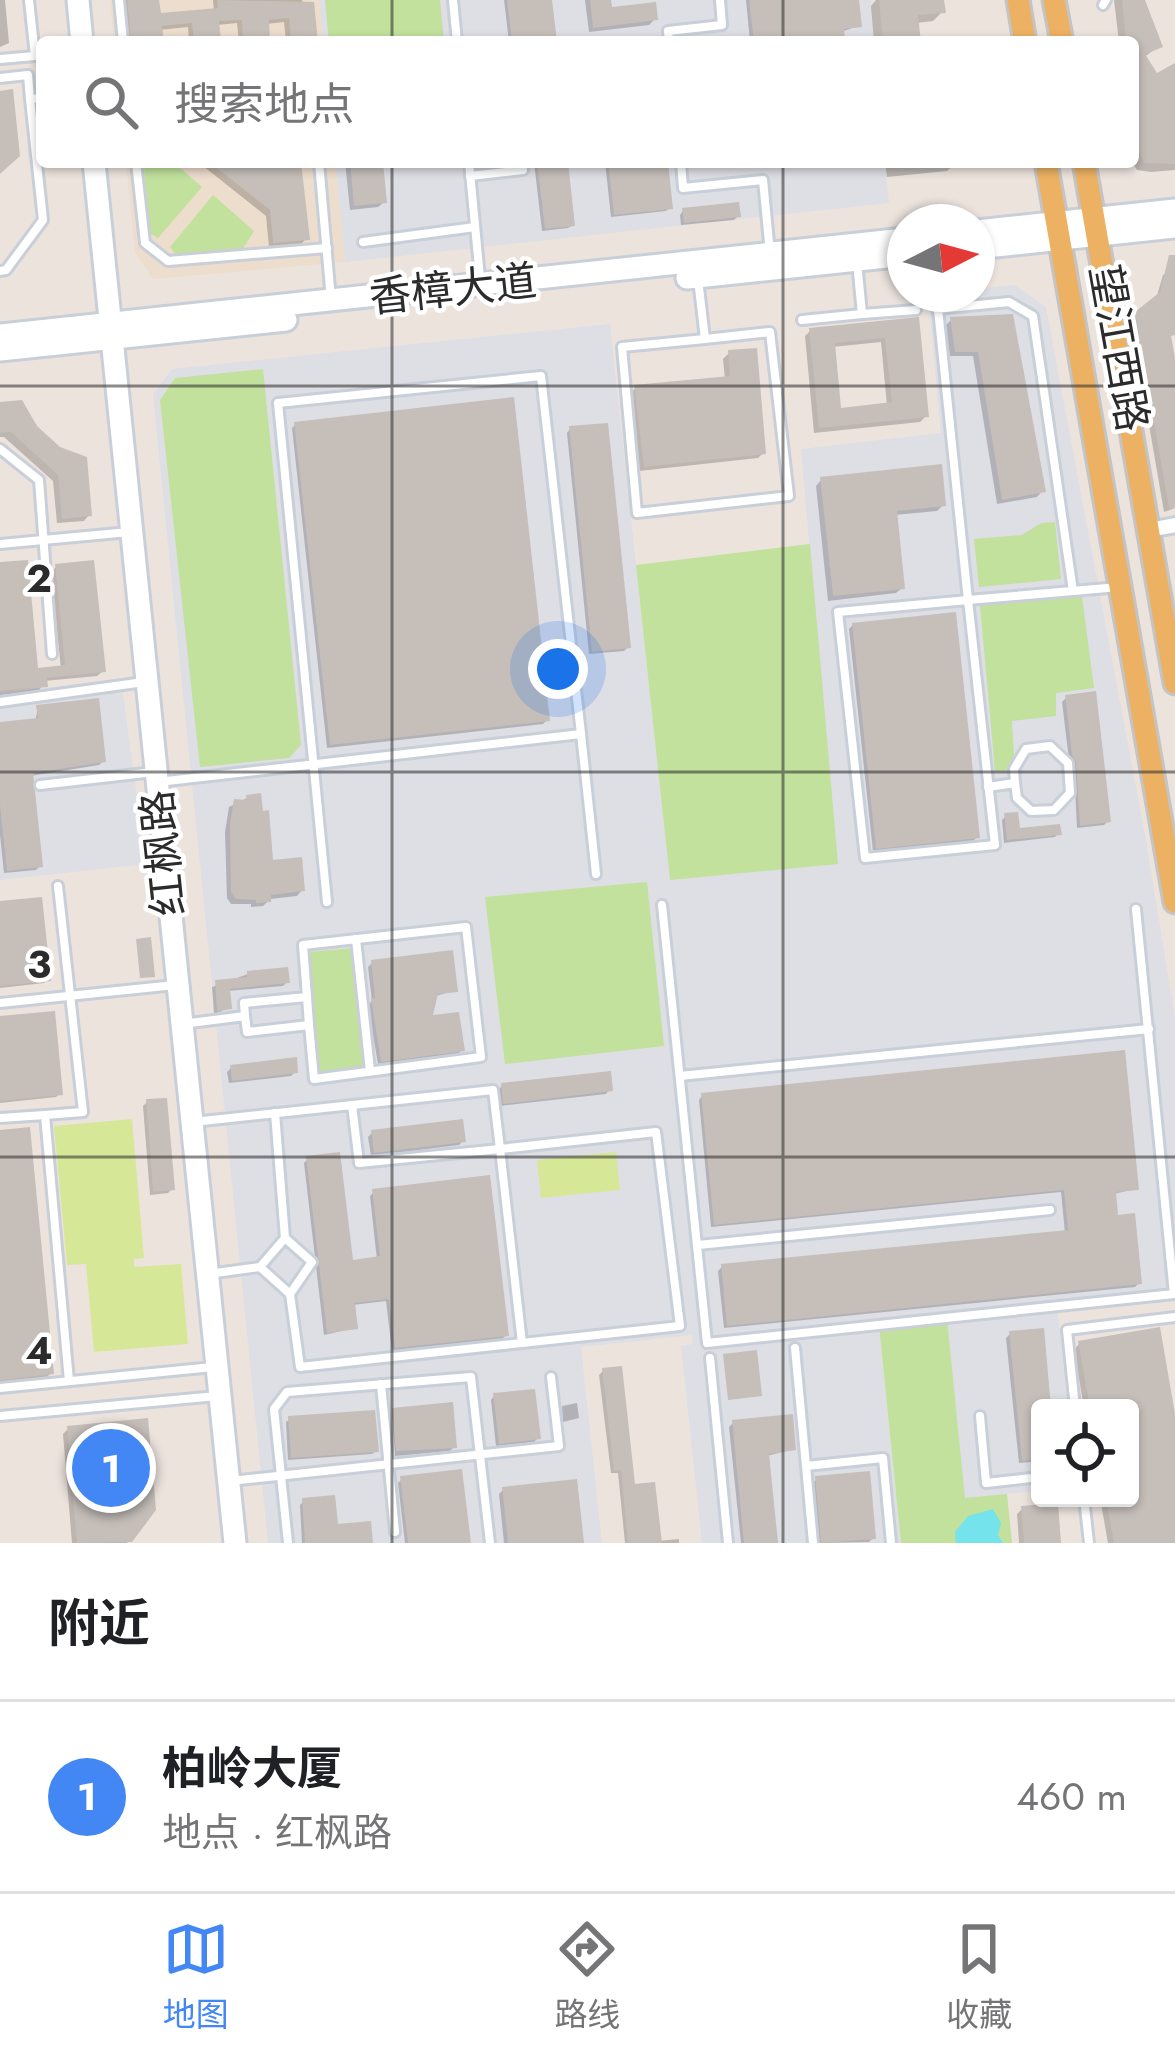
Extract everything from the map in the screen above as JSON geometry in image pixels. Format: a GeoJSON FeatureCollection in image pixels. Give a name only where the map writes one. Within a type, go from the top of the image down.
{"type":"FeatureCollection","features":[{"type":"Feature","properties":{"kind":"main road"},"geometry":{"type":"LineString","coordinates":[[78,0],[81,36]]}},
{"type":"Feature","properties":{"kind":"main road"},"geometry":{"type":"LineString","coordinates":[[1018,0],[1024,36]]}},
{"type":"Feature","properties":{"kind":"main road"},"geometry":{"type":"LineString","coordinates":[[1054,0],[1061,36]]}},
{"type":"Feature","properties":{"kind":"main road","name":"红枫路"},"geometry":{"type":"LineString","coordinates":[[95,168],[235,1543]]}},
{"type":"Feature","properties":{"kind":"main road","name":"望江西路"},"geometry":{"type":"LineString","coordinates":[[1047,168],[1175,902]]}},
{"type":"Feature","properties":{"kind":"main road","name":"望江西路"},"geometry":{"type":"LineString","coordinates":[[1085,168],[1175,683]]}},
{"type":"Feature","properties":{"kind":"main road"},"geometry":{"type":"LineString","coordinates":[[1096,227],[1175,210]]}},
{"type":"Feature","properties":{"kind":"main road"},"geometry":{"type":"LineString","coordinates":[[995,232],[1175,227]]}},
{"type":"Feature","properties":{"kind":"main road"},"geometry":{"type":"LineString","coordinates":[[995,244],[1058,231]]}},
{"type":"Feature","properties":{"kind":"main road","name":"香樟大道"},"geometry":{"type":"LineString","coordinates":[[0,350],[332,301],[887,241]]}},
{"type":"Feature","properties":{"kind":"main road","name":"香樟大道"},"geometry":{"type":"LineString","coordinates":[[0,335],[110,331],[887,257]]}},
{"type":"Feature","properties":{"kind":"street"},"geometry":{"type":"LineString","coordinates":[[1148,530],[1175,525]]}},
{"type":"Feature","properties":{"kind":"lane"},"geometry":{"type":"LineString","coordinates":[[0,59],[35,56],[29,0]]}},
{"type":"Feature","properties":{"kind":"lane"},"geometry":{"type":"LineString","coordinates":[[119,0],[122,36]]}},
{"type":"Feature","properties":{"kind":"lane"},"geometry":{"type":"LineString","coordinates":[[453,0],[456,36]]}},
{"type":"Feature","properties":{"kind":"lane"},"geometry":{"type":"LineString","coordinates":[[668,36],[668,31],[722,26],[720,0]]}},
{"type":"Feature","properties":{"kind":"lane"},"geometry":{"type":"LineString","coordinates":[[0,78],[28,75],[36,155]]}},
{"type":"Feature","properties":{"kind":"lane"},"geometry":{"type":"LineString","coordinates":[[30,99],[36,98]]}},
{"type":"Feature","properties":{"kind":"lane"},"geometry":{"type":"LineString","coordinates":[[0,271],[6,270],[43,220],[37,168]]}},
{"type":"Feature","properties":{"kind":"lane"},"geometry":{"type":"LineString","coordinates":[[137,168],[145,243],[168,262],[327,248]]}},
{"type":"Feature","properties":{"kind":"lane"},"geometry":{"type":"LineString","coordinates":[[320,168],[332,301]]}},
{"type":"Feature","properties":{"kind":"lane"},"geometry":{"type":"LineString","coordinates":[[469,168],[481,286]]}},
{"type":"Feature","properties":{"kind":"lane"},"geometry":{"type":"LineString","coordinates":[[681,168],[683,188],[763,180],[770,254]]}},
{"type":"Feature","properties":{"kind":"lane"},"geometry":{"type":"LineString","coordinates":[[470,176],[523,170]]}},
{"type":"Feature","properties":{"kind":"lane"},"geometry":{"type":"LineString","coordinates":[[363,242],[475,227]]}},
{"type":"Feature","properties":{"kind":"lane"},"geometry":{"type":"LineString","coordinates":[[857,260],[862,314]]}},
{"type":"Feature","properties":{"kind":"lane"},"geometry":{"type":"LineString","coordinates":[[698,277],[704,339]]}},
{"type":"Feature","properties":{"kind":"lane"},"geometry":{"type":"LineString","coordinates":[[1073,591],[1033,316],[1010,302],[938,309],[968,600],[994,845],[865,858],[838,612],[968,600],[1073,591],[1120,586]]}},
{"type":"Feature","properties":{"kind":"lane"},"geometry":{"type":"LineString","coordinates":[[802,320],[889,312]]}},
{"type":"Feature","properties":{"kind":"lane"},"geometry":{"type":"LineString","coordinates":[[770,332],[789,496],[638,513],[622,347],[704,339],[770,332]]}},
{"type":"Feature","properties":{"kind":"lane"},"geometry":{"type":"LineString","coordinates":[[327,902],[278,403],[541,376],[596,874]]}},
{"type":"Feature","properties":{"kind":"lane"},"geometry":{"type":"LineString","coordinates":[[0,449],[39,480],[52,653]]}},
{"type":"Feature","properties":{"kind":"lane"},"geometry":{"type":"LineString","coordinates":[[0,544],[130,532]]}},
{"type":"Feature","properties":{"kind":"lane"},"geometry":{"type":"LineString","coordinates":[[0,702],[146,682]]}},
{"type":"Feature","properties":{"kind":"lane"},"geometry":{"type":"LineString","coordinates":[[40,785],[313,764],[581,734]]}},
{"type":"Feature","properties":{"kind":"lane"},"geometry":{"type":"LineString","coordinates":[[1050,746],[1068,763],[1070,793],[1054,809],[1031,811],[1017,798],[1015,783],[1014,769],[1026,749],[1050,746]]}},
{"type":"Feature","properties":{"kind":"lane"},"geometry":{"type":"LineString","coordinates":[[988,787],[1015,783]]}},
{"type":"Feature","properties":{"kind":"lane"},"geometry":{"type":"LineString","coordinates":[[0,1118],[83,1112],[58,886]]}},
{"type":"Feature","properties":{"kind":"lane"},"geometry":{"type":"LineString","coordinates":[[662,905],[707,1343],[1174,1294],[1136,909]]}},
{"type":"Feature","properties":{"kind":"lane"},"geometry":{"type":"LineString","coordinates":[[466,927],[481,1058],[314,1078],[307,997],[303,945],[466,927]]}},
{"type":"Feature","properties":{"kind":"lane"},"geometry":{"type":"LineString","coordinates":[[356,939],[370,1071]]}},
{"type":"Feature","properties":{"kind":"lane"},"geometry":{"type":"LineString","coordinates":[[0,1003],[177,985]]}},
{"type":"Feature","properties":{"kind":"lane"},"geometry":{"type":"LineString","coordinates":[[307,997],[244,1003],[247,1032],[309,1025]]}},
{"type":"Feature","properties":{"kind":"lane"},"geometry":{"type":"LineString","coordinates":[[181,1024],[245,1016]]}},
{"type":"Feature","properties":{"kind":"lane"},"geometry":{"type":"LineString","coordinates":[[680,1076],[1149,1028]]}},
{"type":"Feature","properties":{"kind":"lane"},"geometry":{"type":"LineString","coordinates":[[191,1123],[493,1090],[522,1343]]}},
{"type":"Feature","properties":{"kind":"lane"},"geometry":{"type":"LineString","coordinates":[[260,1267],[290,1294],[299,1367],[680,1326],[656,1132],[358,1163],[352,1105]]}},
{"type":"Feature","properties":{"kind":"lane"},"geometry":{"type":"LineString","coordinates":[[274,1113],[286,1238],[312,1262],[290,1294]]}},
{"type":"Feature","properties":{"kind":"lane"},"geometry":{"type":"LineString","coordinates":[[45,1114],[69,1382]]}},
{"type":"Feature","properties":{"kind":"lane"},"geometry":{"type":"LineString","coordinates":[[1159,1118],[1175,1116]]}},
{"type":"Feature","properties":{"kind":"lane"},"geometry":{"type":"LineString","coordinates":[[698,1245],[1050,1210]]}},
{"type":"Feature","properties":{"kind":"lane"},"geometry":{"type":"LineString","coordinates":[[206,1274],[260,1267],[286,1238]]}},
{"type":"Feature","properties":{"kind":"lane"},"geometry":{"type":"LineString","coordinates":[[1075,1399],[1067,1330],[1175,1317]]}},
{"type":"Feature","properties":{"kind":"lane"},"geometry":{"type":"LineString","coordinates":[[795,1348],[813,1543]]}},
{"type":"Feature","properties":{"kind":"lane"},"geometry":{"type":"LineString","coordinates":[[710,1358],[728,1543]]}},
{"type":"Feature","properties":{"kind":"lane"},"geometry":{"type":"LineString","coordinates":[[0,1388],[216,1366]]}},
{"type":"Feature","properties":{"kind":"lane"},"geometry":{"type":"LineString","coordinates":[[287,1543],[274,1409],[287,1392],[471,1377],[490,1543]]}},
{"type":"Feature","properties":{"kind":"lane"},"geometry":{"type":"LineString","coordinates":[[228,1482],[559,1446],[551,1377]]}},
{"type":"Feature","properties":{"kind":"lane"},"geometry":{"type":"LineString","coordinates":[[381,1384],[395,1532]]}},
{"type":"Feature","properties":{"kind":"lane"},"geometry":{"type":"LineString","coordinates":[[0,1416],[219,1395]]}},
{"type":"Feature","properties":{"kind":"lane"},"geometry":{"type":"LineString","coordinates":[[980,1416],[986,1483],[1031,1478]]}},
{"type":"Feature","properties":{"kind":"lane"},"geometry":{"type":"LineString","coordinates":[[806,1466],[884,1458],[891,1543]]}},
{"type":"Feature","properties":{"kind":"lane"},"geometry":{"type":"LineString","coordinates":[[1085,1507],[1089,1543]]}},
{"type":"Feature","properties":{"kind":"shaded area"},"geometry":{"type":"Polygon","coordinates":[[[110,0],[319,0],[322,36],[113,36],[110,0]]]}},
{"type":"Feature","properties":{"kind":"shaded area"},"geometry":{"type":"Polygon","coordinates":[[[319,0],[871,0],[874,36],[322,36],[319,0]]]}},
{"type":"Feature","properties":{"kind":"shaded area"},"geometry":{"type":"Polygon","coordinates":[[[127,168],[336,168],[345,262],[153,279],[135,252],[127,168]]]}},
{"type":"Feature","properties":{"kind":"shaded area"},"geometry":{"type":"Polygon","coordinates":[[[336,168],[886,168],[889,203],[345,262],[336,168]]]}},
{"type":"Feature","properties":{"kind":"shaded area"},"geometry":{"type":"Polygon","coordinates":[[[1015,285],[1046,307],[1145,835],[1175,1017],[1175,1294],[1057,1306],[1067,1399],[1031,1399],[1031,1491],[965,1499],[947,1318],[879,1326],[901,1543],[702,1543],[681,1346],[693,1344],[692,1335],[581,1347],[602,1543],[268,1543],[153,394],[172,369],[610,324],[670,879],[837,864],[801,449],[941,433],[930,312],[995,312],[995,287],[1015,285]]]}},
{"type":"Feature","properties":{"kind":"shaded area"},"geometry":{"type":"Polygon","coordinates":[[[121,679],[146,864],[0,880],[0,693],[121,679]]]}},
{"type":"Feature","properties":{"kind":"green space"},"geometry":{"type":"Polygon","coordinates":[[[325,0],[440,0],[443,36],[328,36],[325,0]]]}},
{"type":"Feature","properties":{"kind":"green space"},"geometry":{"type":"Polygon","coordinates":[[[144,168],[180,168],[202,187],[158,238],[148,232],[144,168]]]}},
{"type":"Feature","properties":{"kind":"green space"},"geometry":{"type":"Polygon","coordinates":[[[213,195],[254,231],[242,250],[177,256],[170,247],[213,195]]]}},
{"type":"Feature","properties":{"kind":"green space"},"geometry":{"type":"Polygon","coordinates":[[[263,369],[301,745],[289,758],[200,767],[160,400],[175,378],[263,369]]]}},
{"type":"Feature","properties":{"kind":"green space"},"geometry":{"type":"Polygon","coordinates":[[[1055,522],[1061,579],[979,587],[974,539],[1022,535],[1041,523],[1055,522]]]}},
{"type":"Feature","properties":{"kind":"green space"},"geometry":{"type":"Polygon","coordinates":[[[810,544],[838,864],[670,880],[636,565],[810,544]]]}},
{"type":"Feature","properties":{"kind":"green space"},"geometry":{"type":"Polygon","coordinates":[[[1082,596],[1094,688],[1056,693],[1056,716],[1012,721],[1014,756],[1007,770],[995,771],[980,605],[1082,596]]]}},
{"type":"Feature","properties":{"kind":"green space"},"geometry":{"type":"Polygon","coordinates":[[[647,882],[664,1046],[505,1064],[485,897],[647,882]]]}},
{"type":"Feature","properties":{"kind":"green space"},"geometry":{"type":"Polygon","coordinates":[[[353,948],[364,1068],[317,1075],[308,952],[353,948]]]}},
{"type":"Feature","properties":{"kind":"green space"},"geometry":{"type":"Polygon","coordinates":[[[132,1119],[144,1258],[134,1259],[134,1267],[181,1264],[188,1344],[94,1352],[86,1264],[67,1265],[54,1126],[132,1119]]]}},
{"type":"Feature","properties":{"kind":"green space"},"geometry":{"type":"Polygon","coordinates":[[[616,1152],[620,1190],[541,1198],[537,1160],[616,1152]]]}},
{"type":"Feature","properties":{"kind":"green space"},"geometry":{"type":"Polygon","coordinates":[[[947,1318],[965,1498],[1007,1494],[1012,1543],[901,1543],[879,1325],[947,1318]]]}},
{"type":"Feature","properties":{"kind":"water"},"geometry":{"type":"Polygon","coordinates":[[[993,1509],[1001,1523],[998,1535],[1003,1543],[956,1543],[955,1532],[968,1516],[993,1509]]]}},
{"type":"Feature","properties":{"kind":"building"},"geometry":{"type":"Polygon","coordinates":[[[127,0],[159,0],[161,13],[218,8],[217,0],[314,2],[317,36],[290,36],[289,18],[269,20],[270,36],[243,36],[242,20],[219,21],[220,36],[193,36],[192,23],[162,26],[163,36],[130,36],[127,0]]]}},
{"type":"Feature","properties":{"kind":"building"},"geometry":{"type":"Polygon","coordinates":[[[507,0],[552,0],[556,36],[511,36],[507,0]]]}},
{"type":"Feature","properties":{"kind":"building"},"geometry":{"type":"Polygon","coordinates":[[[590,0],[611,0],[612,7],[656,2],[658,20],[593,28],[590,0]]]}},
{"type":"Feature","properties":{"kind":"building"},"geometry":{"type":"Polygon","coordinates":[[[749,0],[859,0],[862,27],[844,29],[845,36],[753,36],[749,0]]]}},
{"type":"Feature","properties":{"kind":"building"},"geometry":{"type":"Polygon","coordinates":[[[879,0],[944,0],[946,13],[918,15],[920,36],[882,36],[879,0]]]}},
{"type":"Feature","properties":{"kind":"building"},"geometry":{"type":"Polygon","coordinates":[[[1122,0],[1145,0],[1163,47],[1145,54],[1157,73],[1175,63],[1175,164],[1144,163],[1139,151],[1139,36],[1125,36],[1122,0]]]}},
{"type":"Feature","properties":{"kind":"building"},"geometry":{"type":"Polygon","coordinates":[[[13,89],[20,156],[0,174],[0,91],[13,89]]]}},
{"type":"Feature","properties":{"kind":"building"},"geometry":{"type":"Polygon","coordinates":[[[217,168],[302,168],[310,240],[273,243],[270,210],[217,168]]]}},
{"type":"Feature","properties":{"kind":"building"},"geometry":{"type":"Polygon","coordinates":[[[351,168],[384,168],[387,203],[354,206],[351,168]]]}},
{"type":"Feature","properties":{"kind":"building"},"geometry":{"type":"Polygon","coordinates":[[[538,168],[569,168],[575,226],[545,229],[538,168]]]}},
{"type":"Feature","properties":{"kind":"building"},"geometry":{"type":"Polygon","coordinates":[[[609,168],[669,168],[673,209],[614,215],[609,168]]]}},
{"type":"Feature","properties":{"kind":"building"},"geometry":{"type":"Polygon","coordinates":[[[739,202],[741,217],[684,223],[682,208],[739,202]]]}},
{"type":"Feature","properties":{"kind":"building"},"geometry":{"type":"Polygon","coordinates":[[[1169,255],[1175,255],[1175,335],[1171,336],[1175,508],[1169,508],[1135,312],[1160,292],[1169,255]]]}},
{"type":"Feature","properties":{"kind":"building"},"geometry":{"type":"Polygon","coordinates":[[[1013,314],[1046,492],[1002,500],[978,352],[955,352],[950,317],[1013,314]]]}},
{"type":"Feature","properties":{"kind":"building"},"geometry":{"type":"Polygon","coordinates":[[[919,317],[929,417],[819,428],[809,328],[919,317]],[[885,338],[835,343],[841,408],[892,402],[885,338]]]}},
{"type":"Feature","properties":{"kind":"building"},"geometry":{"type":"Polygon","coordinates":[[[757,348],[766,454],[644,467],[634,385],[730,376],[728,350],[757,348]]]}},
{"type":"Feature","properties":{"kind":"building"},"geometry":{"type":"Polygon","coordinates":[[[514,397],[550,721],[330,745],[294,422],[514,397]]]}},
{"type":"Feature","properties":{"kind":"building"},"geometry":{"type":"Polygon","coordinates":[[[22,400],[37,426],[60,447],[87,457],[92,516],[62,519],[58,475],[11,432],[0,433],[0,402],[22,400]]]}},
{"type":"Feature","properties":{"kind":"building"},"geometry":{"type":"Polygon","coordinates":[[[608,423],[631,648],[592,652],[569,426],[608,423]]]}},
{"type":"Feature","properties":{"kind":"building"},"geometry":{"type":"Polygon","coordinates":[[[942,464],[946,506],[897,511],[905,589],[833,596],[820,477],[942,464]]]}},
{"type":"Feature","properties":{"kind":"building"},"geometry":{"type":"Polygon","coordinates":[[[28,560],[38,668],[65,665],[55,564],[94,560],[106,672],[47,678],[48,687],[0,691],[0,562],[28,560]]]}},
{"type":"Feature","properties":{"kind":"building"},"geometry":{"type":"Polygon","coordinates":[[[956,612],[980,838],[876,849],[852,623],[956,612]]]}},
{"type":"Feature","properties":{"kind":"building"},"geometry":{"type":"Polygon","coordinates":[[[1096,691],[1111,822],[1080,826],[1065,695],[1096,691]]]}},
{"type":"Feature","properties":{"kind":"building"},"geometry":{"type":"Polygon","coordinates":[[[99,698],[106,762],[33,773],[43,867],[7,871],[0,805],[0,722],[38,718],[36,705],[99,698]]]}},
{"type":"Feature","properties":{"kind":"building"},"geometry":{"type":"Polygon","coordinates":[[[261,793],[263,811],[269,810],[273,860],[302,857],[305,891],[271,895],[271,902],[256,903],[236,899],[231,892],[230,824],[234,799],[247,800],[246,795],[261,793]]]}},
{"type":"Feature","properties":{"kind":"building"},"geometry":{"type":"Polygon","coordinates":[[[1018,812],[1020,828],[1060,824],[1062,835],[1007,840],[1004,813],[1018,812]]]}},
{"type":"Feature","properties":{"kind":"building"},"geometry":{"type":"Polygon","coordinates":[[[42,897],[51,981],[0,986],[0,901],[42,897]]]}},
{"type":"Feature","properties":{"kind":"building"},"geometry":{"type":"Polygon","coordinates":[[[151,937],[155,977],[140,978],[136,939],[151,937]]]}},
{"type":"Feature","properties":{"kind":"building"},"geometry":{"type":"Polygon","coordinates":[[[453,950],[458,992],[438,994],[433,1015],[459,1012],[465,1051],[381,1062],[371,998],[375,998],[371,960],[453,950]]]}},
{"type":"Feature","properties":{"kind":"building"},"geometry":{"type":"Polygon","coordinates":[[[288,967],[290,983],[230,989],[232,1009],[217,1011],[215,980],[288,967]]]}},
{"type":"Feature","properties":{"kind":"building"},"geometry":{"type":"Polygon","coordinates":[[[55,1011],[63,1095],[0,1101],[0,1016],[55,1011]]]}},
{"type":"Feature","properties":{"kind":"building"},"geometry":{"type":"Polygon","coordinates":[[[1125,1050],[1139,1190],[1116,1192],[1118,1215],[1135,1213],[1142,1284],[727,1326],[721,1264],[1068,1230],[1064,1190],[714,1225],[701,1093],[1125,1050]]]}},
{"type":"Feature","properties":{"kind":"building"},"geometry":{"type":"Polygon","coordinates":[[[297,1057],[298,1073],[232,1081],[230,1065],[297,1057]]]}},
{"type":"Feature","properties":{"kind":"building"},"geometry":{"type":"Polygon","coordinates":[[[611,1071],[613,1091],[503,1104],[501,1083],[611,1071]]]}},
{"type":"Feature","properties":{"kind":"building"},"geometry":{"type":"Polygon","coordinates":[[[167,1098],[175,1190],[153,1192],[146,1099],[167,1098]]]}},
{"type":"Feature","properties":{"kind":"building"},"geometry":{"type":"Polygon","coordinates":[[[463,1119],[466,1142],[374,1153],[371,1130],[463,1119]]]}},
{"type":"Feature","properties":{"kind":"building"},"geometry":{"type":"Polygon","coordinates":[[[30,1127],[54,1374],[0,1380],[0,1130],[30,1127]]]}},
{"type":"Feature","properties":{"kind":"building"},"geometry":{"type":"Polygon","coordinates":[[[340,1152],[353,1260],[380,1256],[372,1189],[490,1175],[509,1336],[395,1348],[389,1299],[355,1303],[358,1329],[327,1333],[306,1156],[340,1152]]]}},
{"type":"Feature","properties":{"kind":"building"},"geometry":{"type":"Polygon","coordinates":[[[1160,1327],[1175,1414],[1175,1543],[1114,1543],[1108,1507],[1139,1507],[1139,1399],[1088,1399],[1078,1341],[1160,1327]]]}},
{"type":"Feature","properties":{"kind":"building"},"geometry":{"type":"Polygon","coordinates":[[[1044,1328],[1050,1399],[1031,1399],[1031,1460],[1022,1461],[1009,1331],[1044,1328]]]}},
{"type":"Feature","properties":{"kind":"building"},"geometry":{"type":"Polygon","coordinates":[[[757,1350],[762,1396],[728,1400],[723,1354],[757,1350]]]}},
{"type":"Feature","properties":{"kind":"building"},"geometry":{"type":"Polygon","coordinates":[[[622,1366],[635,1484],[655,1482],[662,1543],[628,1543],[621,1470],[614,1471],[602,1368],[622,1366]]]}},
{"type":"Feature","properties":{"kind":"building"},"geometry":{"type":"Polygon","coordinates":[[[535,1389],[541,1439],[499,1444],[493,1393],[535,1389]]]}},
{"type":"Feature","properties":{"kind":"building"},"geometry":{"type":"Polygon","coordinates":[[[453,1402],[457,1448],[396,1451],[392,1408],[453,1402]]]}},
{"type":"Feature","properties":{"kind":"building"},"geometry":{"type":"Polygon","coordinates":[[[375,1410],[379,1452],[291,1458],[288,1416],[375,1410]]]}},
{"type":"Feature","properties":{"kind":"building"},"geometry":{"type":"Polygon","coordinates":[[[793,1414],[796,1450],[769,1454],[778,1543],[744,1543],[732,1420],[793,1414]]]}},
{"type":"Feature","properties":{"kind":"building"},"geometry":{"type":"Polygon","coordinates":[[[148,1418],[156,1510],[132,1542],[77,1543],[67,1426],[148,1418]]]}},
{"type":"Feature","properties":{"kind":"building"},"geometry":{"type":"Polygon","coordinates":[[[462,1469],[471,1543],[408,1543],[400,1476],[462,1469]]]}},
{"type":"Feature","properties":{"kind":"building"},"geometry":{"type":"Polygon","coordinates":[[[870,1471],[876,1539],[821,1543],[815,1476],[870,1471]]]}},
{"type":"Feature","properties":{"kind":"building"},"geometry":{"type":"Polygon","coordinates":[[[577,1479],[584,1543],[508,1543],[502,1487],[577,1479]]]}},
{"type":"Feature","properties":{"kind":"building"},"geometry":{"type":"Polygon","coordinates":[[[335,1495],[338,1524],[371,1521],[373,1543],[305,1543],[302,1498],[335,1495]]]}},
{"type":"Feature","properties":{"kind":"building"},"geometry":{"type":"Polygon","coordinates":[[[1021,1506],[1058,1507],[1061,1543],[1024,1543],[1021,1506]]]}},
{"type":"Feature","properties":{"kind":"place","name":"柏岭大厦"},"geometry":{"type":"Point","coordinates":[111,1468]}}]}
